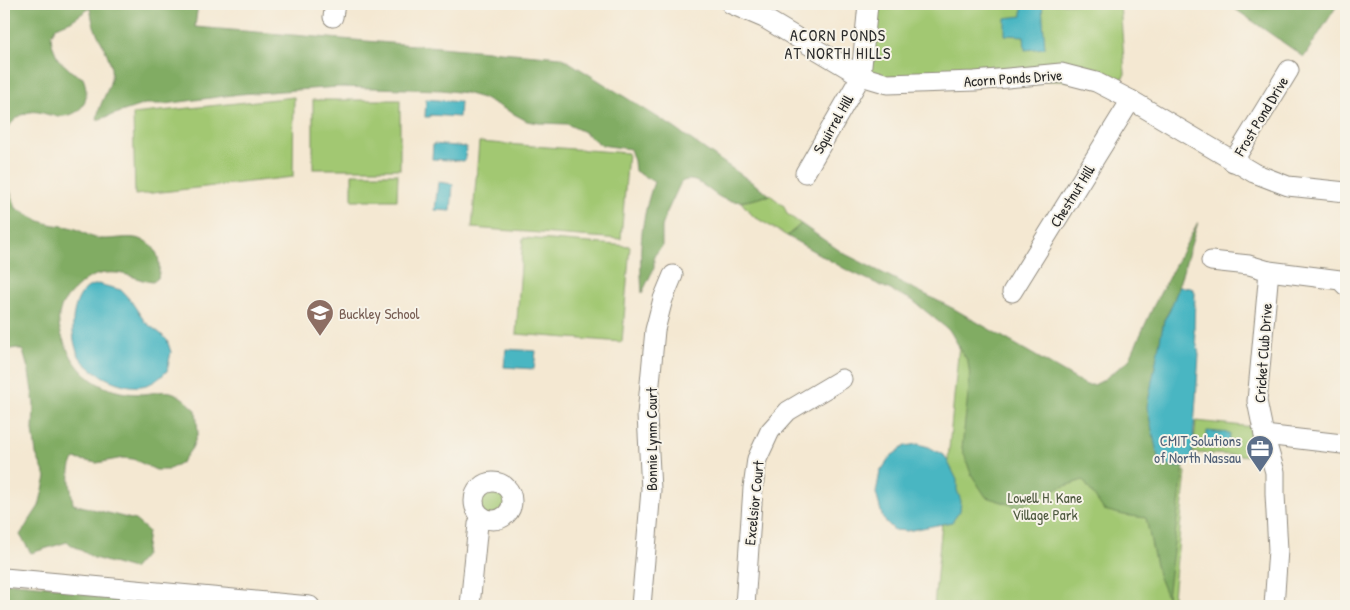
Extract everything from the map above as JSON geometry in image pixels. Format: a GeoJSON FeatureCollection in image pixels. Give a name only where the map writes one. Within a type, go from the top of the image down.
{"type":"FeatureCollection","features":[{"type":"Feature","properties":{"kind":"street","name":"Acorn Ponds Drive"},"geometry":{"type":"LineString","coordinates":[[731,4],[764,18],[861,76],[878,82],[898,85],[975,81],[1061,72],[1096,82],[1131,100],[1254,174],[1288,186],[1346,192]]}},
{"type":"Feature","properties":{"kind":"street"},"geometry":{"type":"LineString","coordinates":[[861,76],[868,4]]}},
{"type":"Feature","properties":{"kind":"street","name":"Frost Pond Drive"},"geometry":{"type":"LineString","coordinates":[[1233,162],[1289,70]]}},
{"type":"Feature","properties":{"kind":"street","name":"Squirrel Hill"},"geometry":{"type":"LineString","coordinates":[[805,173],[861,76]]}},
{"type":"Feature","properties":{"kind":"street","name":"Chestnut Hill"},"geometry":{"type":"LineString","coordinates":[[1012,292],[1131,100]]}},
{"type":"Feature","properties":{"kind":"street"},"geometry":{"type":"LineString","coordinates":[[1211,261],[1249,265],[1269,271],[1340,280],[1346,286]]}},
{"type":"Feature","properties":{"kind":"street","name":"Cricket Club Drive"},"geometry":{"type":"LineString","coordinates":[[1269,271],[1257,401],[1264,435],[1275,472],[1278,550],[1274,606]]}},
{"type":"Feature","properties":{"kind":"street","name":"Bonnie Lynm Court"},"geometry":{"type":"LineString","coordinates":[[641,606],[651,490],[647,416],[655,330],[663,299],[673,275]]}},
{"type":"Feature","properties":{"kind":"street","name":"Excelsior Court"},"geometry":{"type":"LineString","coordinates":[[745,606],[753,488],[757,459],[770,431],[788,411],[842,379]]}},
{"type":"Feature","properties":{"kind":"street"},"geometry":{"type":"LineString","coordinates":[[1264,435],[1342,444],[1346,442]]}},
{"type":"Feature","properties":{"kind":"street","name":"Cricket Club Drive"},"geometry":{"type":"LineString","coordinates":[[1275,472],[1286,448],[1295,439]]}},
{"type":"Feature","properties":{"kind":"street"},"geometry":{"type":"LineString","coordinates":[[470,606],[478,524],[481,516]]}},
{"type":"Feature","properties":{"kind":"street"},"geometry":{"type":"LineString","coordinates":[[4,578],[310,606]]}},
{"type":"Feature","properties":{"kind":"green space"},"geometry":{"type":"Polygon","coordinates":[[[4,4],[198,4],[195,27],[561,57],[673,127],[770,195],[749,200],[733,201],[721,198],[693,180],[681,182],[666,214],[662,227],[662,246],[654,256],[654,268],[642,293],[643,224],[654,182],[635,171],[630,149],[601,145],[584,132],[567,124],[527,121],[486,99],[465,93],[442,90],[338,87],[240,94],[165,104],[145,104],[97,120],[99,109],[110,84],[111,71],[108,57],[93,23],[90,8],[71,21],[56,27],[51,35],[52,44],[58,59],[72,72],[83,78],[86,94],[82,106],[78,111],[65,116],[54,116],[37,112],[25,113],[14,120],[4,134],[4,4]]]}},
{"type":"Feature","properties":{"kind":"green space"},"geometry":{"type":"Polygon","coordinates":[[[868,4],[1120,4],[1125,74],[1115,92],[1096,82],[861,76],[868,4]]]}},
{"type":"Feature","properties":{"kind":"green space"},"geometry":{"type":"Polygon","coordinates":[[[1228,4],[1338,4],[1304,57],[1228,4]]]}},
{"type":"Feature","properties":{"kind":"green space"},"geometry":{"type":"Polygon","coordinates":[[[294,97],[293,177],[135,195],[133,114],[294,97]]]}},
{"type":"Feature","properties":{"kind":"green space"},"geometry":{"type":"Polygon","coordinates":[[[313,100],[400,100],[400,169],[313,169],[313,100]]]}},
{"type":"Feature","properties":{"kind":"green space"},"geometry":{"type":"Polygon","coordinates":[[[479,142],[628,153],[621,239],[472,228],[479,142]]]}},
{"type":"Feature","properties":{"kind":"green space"},"geometry":{"type":"Polygon","coordinates":[[[4,174],[16,208],[39,221],[73,228],[95,238],[139,239],[150,244],[158,257],[158,278],[153,282],[118,273],[95,275],[85,280],[68,296],[59,315],[60,330],[68,352],[75,363],[92,380],[103,386],[127,393],[141,394],[163,391],[175,393],[196,410],[198,433],[192,448],[182,462],[168,470],[156,470],[133,459],[123,458],[97,463],[75,459],[70,468],[73,504],[135,520],[148,531],[145,555],[133,569],[94,558],[67,542],[31,553],[20,535],[39,506],[46,477],[36,454],[33,430],[34,404],[29,372],[23,351],[17,348],[4,350],[4,174]]]}},
{"type":"Feature","properties":{"kind":"green space"},"geometry":{"type":"Polygon","coordinates":[[[352,174],[398,174],[397,200],[352,200],[352,174]]]}},
{"type":"Feature","properties":{"kind":"green space"},"geometry":{"type":"Polygon","coordinates":[[[770,195],[784,206],[787,214],[801,224],[787,236],[753,216],[741,202],[770,195]]]}},
{"type":"Feature","properties":{"kind":"green space"},"geometry":{"type":"Polygon","coordinates":[[[1198,222],[1173,304],[1164,320],[1161,340],[1169,466],[1184,466],[1167,597],[1158,575],[1146,518],[1104,510],[1083,480],[1047,492],[1018,507],[986,497],[971,474],[962,448],[970,377],[968,362],[950,331],[912,300],[845,269],[787,236],[801,224],[843,253],[956,310],[1086,385],[1094,385],[1129,360],[1154,305],[1198,222]]]}},
{"type":"Feature","properties":{"kind":"green space"},"geometry":{"type":"Polygon","coordinates":[[[523,238],[630,246],[622,342],[516,334],[523,238]]]}},
{"type":"Feature","properties":{"kind":"green space","name":"Lowell H. Kane Village Park"},"geometry":{"type":"Polygon","coordinates":[[[960,334],[1186,472],[1172,606],[934,606],[960,334]]]}},
{"type":"Feature","properties":{"kind":"green space"},"geometry":{"type":"Polygon","coordinates":[[[1196,421],[1263,428],[1271,457],[1193,453],[1196,421]]]}},
{"type":"Feature","properties":{"kind":"green space"},"geometry":{"type":"Polygon","coordinates":[[[493,482],[506,488],[512,501],[506,514],[493,520],[480,514],[474,501],[480,488],[493,482]]]}},
{"type":"Feature","properties":{"kind":"green space"},"geometry":{"type":"Polygon","coordinates":[[[4,582],[268,606],[4,606],[4,582]]]}},
{"type":"Feature","properties":{"kind":"water"},"geometry":{"type":"Polygon","coordinates":[[[1022,4],[1042,4],[1045,48],[1025,50],[1024,36],[1005,35],[1005,18],[1022,16],[1022,4]]]}},
{"type":"Feature","properties":{"kind":"water"},"geometry":{"type":"Polygon","coordinates":[[[426,99],[460,102],[459,117],[430,115],[430,117],[425,117],[426,99]]]}},
{"type":"Feature","properties":{"kind":"water"},"geometry":{"type":"Polygon","coordinates":[[[433,144],[466,147],[465,161],[432,159],[433,144]]]}},
{"type":"Feature","properties":{"kind":"water"},"geometry":{"type":"Polygon","coordinates":[[[438,182],[453,184],[451,211],[435,210],[438,182]]]}},
{"type":"Feature","properties":{"kind":"water"},"geometry":{"type":"Polygon","coordinates":[[[98,284],[121,290],[145,322],[167,340],[171,352],[167,371],[159,379],[145,385],[124,385],[105,378],[82,361],[75,347],[73,319],[77,301],[81,294],[87,288],[98,284]]]}},
{"type":"Feature","properties":{"kind":"water"},"geometry":{"type":"Polygon","coordinates":[[[1179,287],[1192,288],[1195,293],[1194,331],[1199,355],[1192,456],[1182,466],[1173,467],[1159,462],[1147,407],[1164,320],[1179,287]]]}},
{"type":"Feature","properties":{"kind":"water"},"geometry":{"type":"Polygon","coordinates":[[[506,349],[536,351],[534,369],[504,367],[506,349]]]}},
{"type":"Feature","properties":{"kind":"water"},"geometry":{"type":"Polygon","coordinates":[[[1207,431],[1230,433],[1229,444],[1206,442],[1207,431]]]}},
{"type":"Feature","properties":{"kind":"water"},"geometry":{"type":"Polygon","coordinates":[[[918,444],[929,447],[945,456],[957,480],[957,490],[961,501],[960,511],[952,522],[907,531],[894,530],[883,519],[876,493],[880,472],[891,456],[905,446],[918,444]]]}},
{"type":"Feature","properties":{"kind":"place","name":"Buckley School"},"geometry":{"type":"Point","coordinates":[320,337]}},
{"type":"Feature","properties":{"kind":"place","name":"CMIT Solutions of North Nassau"},"geometry":{"type":"Point","coordinates":[1260,473]}},
{"type":"Feature","properties":{"kind":"district","name":"ACORN PONDS AT NORTH HILLS"},"geometry":{"type":"Point","coordinates":[838,44]}}]}
